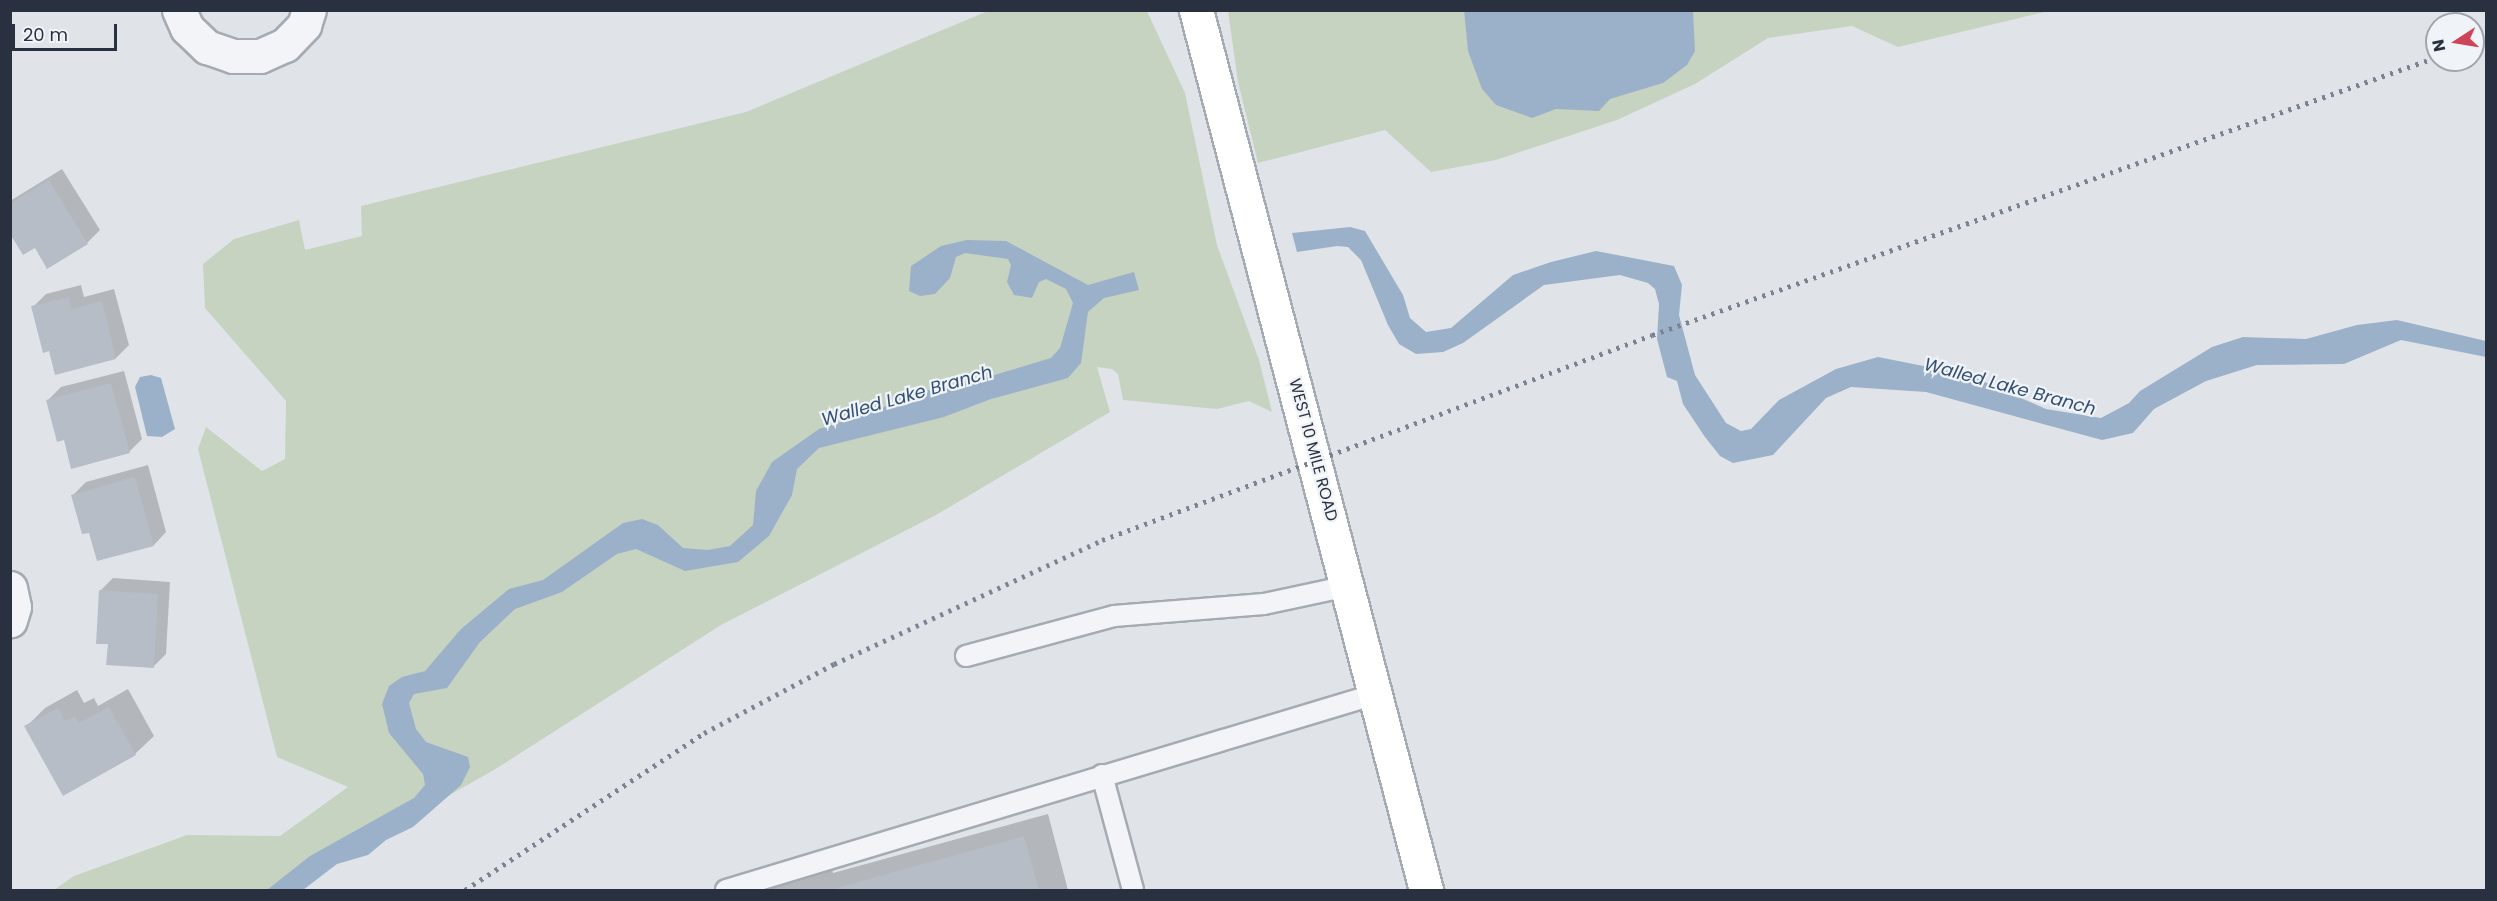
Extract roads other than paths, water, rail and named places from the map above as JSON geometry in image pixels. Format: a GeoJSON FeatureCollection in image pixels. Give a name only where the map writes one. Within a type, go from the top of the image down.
{"type":"FeatureCollection","features":[{"type":"Feature","properties":{"kind":"main road","name":"WEST 10 MILE ROAD"},"geometry":{"type":"LineString","coordinates":[[1196,10],[1426,891]]}},
{"type":"Feature","properties":{"kind":"street"},"geometry":{"type":"LineString","coordinates":[[179,10],[187,28],[207,47],[233,57],[260,56],[285,45],[304,25],[309,10]]}},
{"type":"Feature","properties":{"kind":"street"},"geometry":{"type":"LineString","coordinates":[[10,588],[10,620]]}},
{"type":"Feature","properties":{"kind":"lane"},"geometry":{"type":"LineString","coordinates":[[966,656],[1114,615],[1264,604],[1348,586]]}},
{"type":"Feature","properties":{"kind":"lane"},"geometry":{"type":"LineString","coordinates":[[726,891],[1102,775],[1376,694]]}},
{"type":"Feature","properties":{"kind":"lane"},"geometry":{"type":"LineString","coordinates":[[1102,775],[1133,891]]}},
{"type":"Feature","properties":{"kind":"water"},"geometry":{"type":"Polygon","coordinates":[[[1464,10],[1693,11],[1695,51],[1687,65],[1663,83],[1610,99],[1599,111],[1556,109],[1532,118],[1496,105],[1482,89],[1468,51],[1464,10]]]}},
{"type":"Feature","properties":{"kind":"water"},"geometry":{"type":"Polygon","coordinates":[[[1350,227],[1365,231],[1403,295],[1410,318],[1426,332],[1451,328],[1513,275],[1551,262],[1596,251],[1674,266],[1682,285],[1679,315],[1695,375],[1726,423],[1741,431],[1751,429],[1779,400],[1836,369],[1878,357],[1969,375],[2046,409],[2101,418],[2129,403],[2140,391],[2212,347],[2243,337],[2306,339],[2357,325],[2397,320],[2486,341],[2486,357],[2401,340],[2344,364],[2257,365],[2206,381],[2154,409],[2133,433],[2102,440],[1926,392],[1851,387],[1826,398],[1773,455],[1733,463],[1720,456],[1705,437],[1683,404],[1677,381],[1667,377],[1657,339],[1659,304],[1655,289],[1648,283],[1620,275],[1544,285],[1463,343],[1443,352],[1416,354],[1399,344],[1388,325],[1361,260],[1348,247],[1337,246],[1297,252],[1292,233],[1350,227]]]}},
{"type":"Feature","properties":{"kind":"water","name":"Walled Lake Branch"},"geometry":{"type":"Polygon","coordinates":[[[967,240],[1006,241],[1088,285],[1134,272],[1139,290],[1104,298],[1088,312],[1081,363],[1068,378],[991,399],[944,417],[819,448],[797,469],[792,495],[769,536],[738,562],[685,571],[636,549],[617,554],[562,592],[515,609],[480,642],[447,688],[414,694],[409,703],[416,729],[426,742],[468,757],[470,767],[461,785],[413,827],[386,840],[368,855],[337,864],[303,890],[267,890],[310,856],[414,798],[425,785],[423,774],[389,733],[382,704],[389,686],[402,677],[425,671],[461,629],[509,589],[543,580],[623,523],[642,519],[658,525],[683,548],[708,550],[730,546],[753,525],[756,491],[772,462],[819,429],[878,410],[917,391],[951,388],[1051,358],[1060,348],[1073,303],[1066,289],[1046,279],[1039,282],[1032,298],[1014,295],[1007,282],[1011,265],[1008,259],[965,253],[956,257],[950,278],[935,294],[920,296],[909,291],[911,266],[941,246],[967,240]]]}},
{"type":"Feature","properties":{"kind":"water"},"geometry":{"type":"Polygon","coordinates":[[[151,375],[161,378],[175,429],[162,437],[147,436],[135,387],[140,377],[151,375]]]}},
{"type":"Feature","properties":{"kind":"railway"},"geometry":{"type":"LineString","coordinates":[[465,890],[704,733],[834,664],[1102,540],[1652,335],[2425,61]]}}]}
